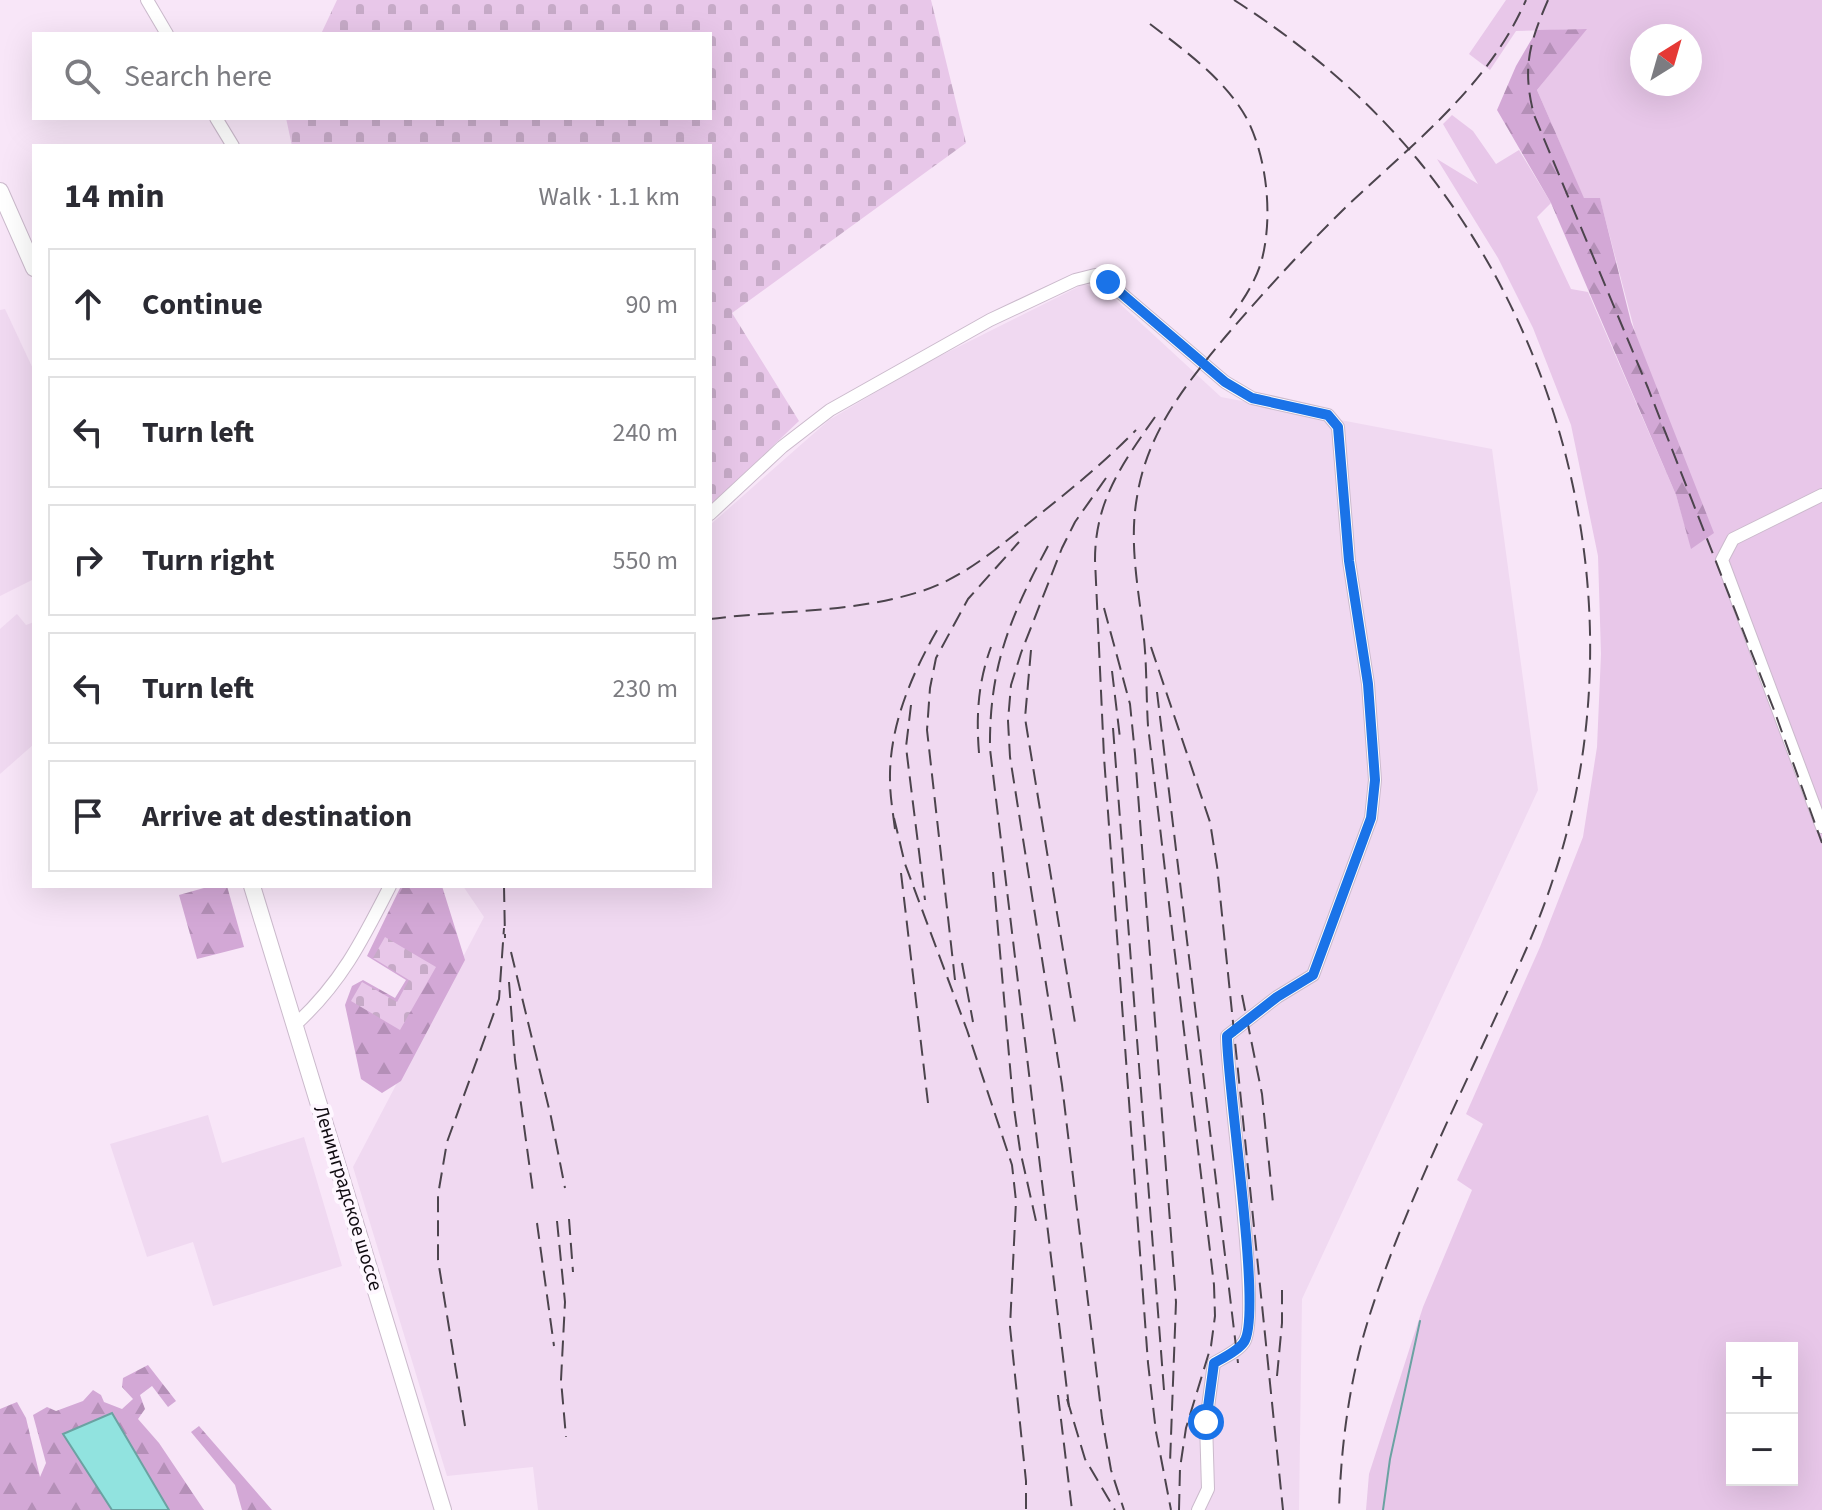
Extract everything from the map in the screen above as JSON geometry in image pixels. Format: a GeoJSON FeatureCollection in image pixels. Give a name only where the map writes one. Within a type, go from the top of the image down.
{"type":"FeatureCollection","features":[{"type":"Feature","properties":{"kind":"main road"},"geometry":{"type":"LineString","coordinates":[[0,191],[32,263]]}},
{"type":"Feature","properties":{"kind":"main road","name":"Ленинградское шоссе"},"geometry":{"type":"LineString","coordinates":[[253,888],[443,1510]]}},
{"type":"Feature","properties":{"kind":"street"},"geometry":{"type":"LineString","coordinates":[[147,0],[166,32]]}},
{"type":"Feature","properties":{"kind":"street"},"geometry":{"type":"LineString","coordinates":[[217,120],[232,144]]}},
{"type":"Feature","properties":{"kind":"street"},"geometry":{"type":"LineString","coordinates":[[712,512],[782,447],[830,410],[990,320],[1075,280],[1095,275],[1108,282],[1225,382],[1252,398],[1328,415],[1338,427],[1349,561],[1368,684],[1375,780],[1371,818],[1313,975],[1277,997],[1227,1036],[1248,1267],[1250,1328],[1243,1344],[1214,1363],[1206,1422],[1208,1489],[1198,1510]]}},
{"type":"Feature","properties":{"kind":"street"},"geometry":{"type":"LineString","coordinates":[[1822,495],[1733,539],[1722,560],[1822,827]]}},
{"type":"Feature","properties":{"kind":"street"},"geometry":{"type":"LineString","coordinates":[[295,1025],[321,1002],[352,959],[389,888]]}},
{"type":"Feature","properties":{"kind":"shaded area"},"geometry":{"type":"Polygon","coordinates":[[[1084,284],[1106,291],[1221,397],[1492,449],[1538,790],[1302,1299],[1299,1510],[538,1510],[533,1467],[447,1476],[353,1167],[484,917],[464,888],[712,888],[712,523],[829,420],[922,365],[1084,284]]]}},
{"type":"Feature","properties":{"kind":"shaded area"},"geometry":{"type":"Polygon","coordinates":[[[5,309],[32,367],[32,580],[0,596],[0,310],[5,309]]]}},
{"type":"Feature","properties":{"kind":"shaded area"},"geometry":{"type":"Polygon","coordinates":[[[17,614],[26,625],[32,623],[32,746],[0,774],[0,629],[17,614]]]}},
{"type":"Feature","properties":{"kind":"shaded area"},"geometry":{"type":"Polygon","coordinates":[[[208,1115],[222,1163],[304,1137],[342,1266],[213,1306],[193,1242],[147,1257],[110,1144],[208,1115]]]}},
{"type":"Feature","properties":{"kind":"shaded area"},"geometry":{"type":"Polygon","coordinates":[[[112,1413],[169,1510],[112,1510],[63,1434],[112,1413]]]}},
{"type":"Feature","properties":{"kind":"green space"},"geometry":{"type":"Polygon","coordinates":[[[337,0],[931,0],[966,143],[732,313],[799,421],[712,504],[712,144],[292,144],[286,120],[712,120],[712,32],[322,32],[337,0]]]}},
{"type":"Feature","properties":{"kind":"green space"},"geometry":{"type":"Polygon","coordinates":[[[1506,0],[1822,0],[1822,1510],[1366,1510],[1369,1474],[1423,1307],[1472,1190],[1457,1180],[1483,1124],[1466,1114],[1540,947],[1583,837],[1597,747],[1601,654],[1598,556],[1571,425],[1533,328],[1498,258],[1437,159],[1478,184],[1443,124],[1452,115],[1473,131],[1496,164],[1519,150],[1551,203],[1537,217],[1571,289],[1588,292],[1676,495],[1692,549],[1600,199],[1584,199],[1537,90],[1586,29],[1516,31],[1490,70],[1469,54],[1506,0]]]}},
{"type":"Feature","properties":{"kind":"green space"},"geometry":{"type":"Polygon","coordinates":[[[1587,29],[1537,90],[1584,198],[1600,198],[1631,322],[1714,533],[1691,549],[1676,495],[1551,203],[1497,110],[1516,66],[1537,30],[1587,29]]]}},
{"type":"Feature","properties":{"kind":"green space"},"geometry":{"type":"Polygon","coordinates":[[[204,888],[228,888],[244,947],[197,959],[179,895],[204,888]]]}},
{"type":"Feature","properties":{"kind":"green space"},"geometry":{"type":"Polygon","coordinates":[[[400,888],[443,888],[465,960],[401,1081],[382,1093],[361,1079],[345,1005],[352,986],[363,980],[395,998],[406,980],[367,956],[400,888]]]}},
{"type":"Feature","properties":{"kind":"green space"},"geometry":{"type":"Polygon","coordinates":[[[385,937],[436,967],[400,1030],[351,1001],[362,982],[397,1002],[409,980],[373,958],[385,937]]]}},
{"type":"Feature","properties":{"kind":"green space"},"geometry":{"type":"Polygon","coordinates":[[[148,1365],[176,1401],[168,1407],[152,1386],[140,1395],[145,1409],[138,1419],[159,1443],[204,1510],[169,1510],[112,1413],[64,1434],[112,1510],[0,1510],[0,1409],[17,1402],[26,1418],[40,1477],[46,1463],[33,1415],[47,1407],[56,1411],[83,1401],[93,1390],[101,1395],[104,1402],[122,1409],[133,1399],[122,1387],[123,1378],[148,1365]]]}},
{"type":"Feature","properties":{"kind":"green space"},"geometry":{"type":"Polygon","coordinates":[[[199,1426],[272,1510],[242,1510],[235,1485],[191,1432],[199,1426]]]}},
{"type":"Feature","properties":{"kind":"waterway"},"geometry":{"type":"LineString","coordinates":[[1383,1510],[1390,1459],[1420,1321]]}},
{"type":"Feature","properties":{"kind":"railway"},"geometry":{"type":"LineString","coordinates":[[1234,0],[1309,53],[1355,93],[1418,160],[1473,237],[1518,321],[1552,409],[1576,501],[1588,595],[1589,690],[1578,784],[1554,876],[1527,947],[1413,1198],[1371,1311],[1357,1360],[1348,1409],[1339,1510]]}},
{"type":"Feature","properties":{"kind":"railway"},"geometry":{"type":"LineString","coordinates":[[1179,1510],[1180,1468],[1186,1428],[1211,1346],[1215,1316],[1214,1285],[1148,726],[1144,642],[1134,547],[1135,514],[1142,474],[1149,452],[1170,411],[1211,354],[1314,239],[1470,87],[1510,31],[1526,0]]}},
{"type":"Feature","properties":{"kind":"railway"},"geometry":{"type":"LineString","coordinates":[[1548,0],[1529,56],[1528,83],[1534,115],[1648,388],[1774,710],[1822,843]]}},
{"type":"Feature","properties":{"kind":"railway"},"geometry":{"type":"LineString","coordinates":[[1150,24],[1177,44],[1228,91],[1247,119],[1259,151],[1266,188],[1265,242],[1257,274],[1230,318]]}},
{"type":"Feature","properties":{"kind":"railway"},"geometry":{"type":"LineString","coordinates":[[1155,417],[1122,467],[1105,501],[1096,539],[1095,560],[1104,757],[1148,1363],[1156,1432],[1171,1510]]}},
{"type":"Feature","properties":{"kind":"railway"},"geometry":{"type":"LineString","coordinates":[[712,619],[870,603],[938,585],[982,560],[1009,539],[1087,476],[1136,430]]}},
{"type":"Feature","properties":{"kind":"railway"},"geometry":{"type":"LineString","coordinates":[[1106,478],[1075,522],[1062,548],[1011,685],[1008,721],[1010,757],[1062,1085],[1102,1418],[1111,1470],[1124,1510]]}},
{"type":"Feature","properties":{"kind":"railway"},"geometry":{"type":"LineString","coordinates":[[955,980],[927,730],[930,688],[936,658],[968,599],[1019,542]]}},
{"type":"Feature","properties":{"kind":"railway"},"geometry":{"type":"LineString","coordinates":[[1048,546],[1004,643],[993,693],[990,749],[1069,1407]]}},
{"type":"Feature","properties":{"kind":"railway"},"geometry":{"type":"LineString","coordinates":[[1104,608],[1130,704],[1135,754],[1176,1302],[1170,1463]]}},
{"type":"Feature","properties":{"kind":"railway"},"geometry":{"type":"LineString","coordinates":[[895,829],[890,780],[893,740],[911,681],[939,627]]}},
{"type":"Feature","properties":{"kind":"railway"},"geometry":{"type":"LineString","coordinates":[[979,753],[979,699],[991,647]]}},
{"type":"Feature","properties":{"kind":"railway"},"geometry":{"type":"LineString","coordinates":[[1151,647],[1210,822],[1217,866],[1283,1510]]}},
{"type":"Feature","properties":{"kind":"railway"},"geometry":{"type":"LineString","coordinates":[[1031,650],[1025,718],[1076,1029]]}},
{"type":"Feature","properties":{"kind":"railway"},"geometry":{"type":"LineString","coordinates":[[1112,671],[1120,738]]}},
{"type":"Feature","properties":{"kind":"railway"},"geometry":{"type":"LineString","coordinates":[[1157,692],[1238,1363]]}},
{"type":"Feature","properties":{"kind":"railway"},"geometry":{"type":"LineString","coordinates":[[911,705],[906,747],[925,900]]}},
{"type":"Feature","properties":{"kind":"railway"},"geometry":{"type":"LineString","coordinates":[[1113,728],[1164,1390]]}},
{"type":"Feature","properties":{"kind":"railway"},"geometry":{"type":"LineString","coordinates":[[894,818],[905,864],[967,1030],[1012,1165],[1016,1201],[1010,1327],[1026,1481],[1026,1510]]}},
{"type":"Feature","properties":{"kind":"railway"},"geometry":{"type":"LineString","coordinates":[[993,872],[1013,1101],[1036,1221]]}},
{"type":"Feature","properties":{"kind":"railway"},"geometry":{"type":"LineString","coordinates":[[901,873],[928,1103]]}},
{"type":"Feature","properties":{"kind":"railway"},"geometry":{"type":"LineString","coordinates":[[504,888],[505,938]]}},
{"type":"Feature","properties":{"kind":"railway"},"geometry":{"type":"LineString","coordinates":[[465,1426],[438,1260],[438,1195],[447,1142],[499,999],[504,928]]}},
{"type":"Feature","properties":{"kind":"railway"},"geometry":{"type":"LineString","coordinates":[[511,952],[565,1188]]}},
{"type":"Feature","properties":{"kind":"railway"},"geometry":{"type":"LineString","coordinates":[[962,963],[973,1022]]}},
{"type":"Feature","properties":{"kind":"railway"},"geometry":{"type":"LineString","coordinates":[[509,982],[515,1060],[533,1192]]}},
{"type":"Feature","properties":{"kind":"railway"},"geometry":{"type":"LineString","coordinates":[[1242,995],[1262,1094],[1273,1203]]}},
{"type":"Feature","properties":{"kind":"railway"},"geometry":{"type":"LineString","coordinates":[[569,1219],[573,1272]]}},
{"type":"Feature","properties":{"kind":"railway"},"geometry":{"type":"LineString","coordinates":[[557,1221],[565,1302],[561,1380],[566,1437]]}},
{"type":"Feature","properties":{"kind":"railway"},"geometry":{"type":"LineString","coordinates":[[537,1223],[554,1346]]}},
{"type":"Feature","properties":{"kind":"railway"},"geometry":{"type":"LineString","coordinates":[[1277,1376],[1282,1290]]}},
{"type":"Feature","properties":{"kind":"railway"},"geometry":{"type":"LineString","coordinates":[[1058,1395],[1072,1510]]}},
{"type":"Feature","properties":{"kind":"railway"},"geometry":{"type":"LineString","coordinates":[[1067,1399],[1085,1459],[1115,1510]]}},
{"type":"Feature","properties":{"kind":"route"},"geometry":{"type":"LineString","coordinates":[[1108,282],[1225,382],[1252,398],[1328,415],[1338,427],[1349,561],[1368,684],[1375,780],[1371,818],[1313,975],[1277,997],[1227,1036],[1248,1267],[1250,1328],[1243,1344],[1214,1363],[1206,1422]]}}]}
